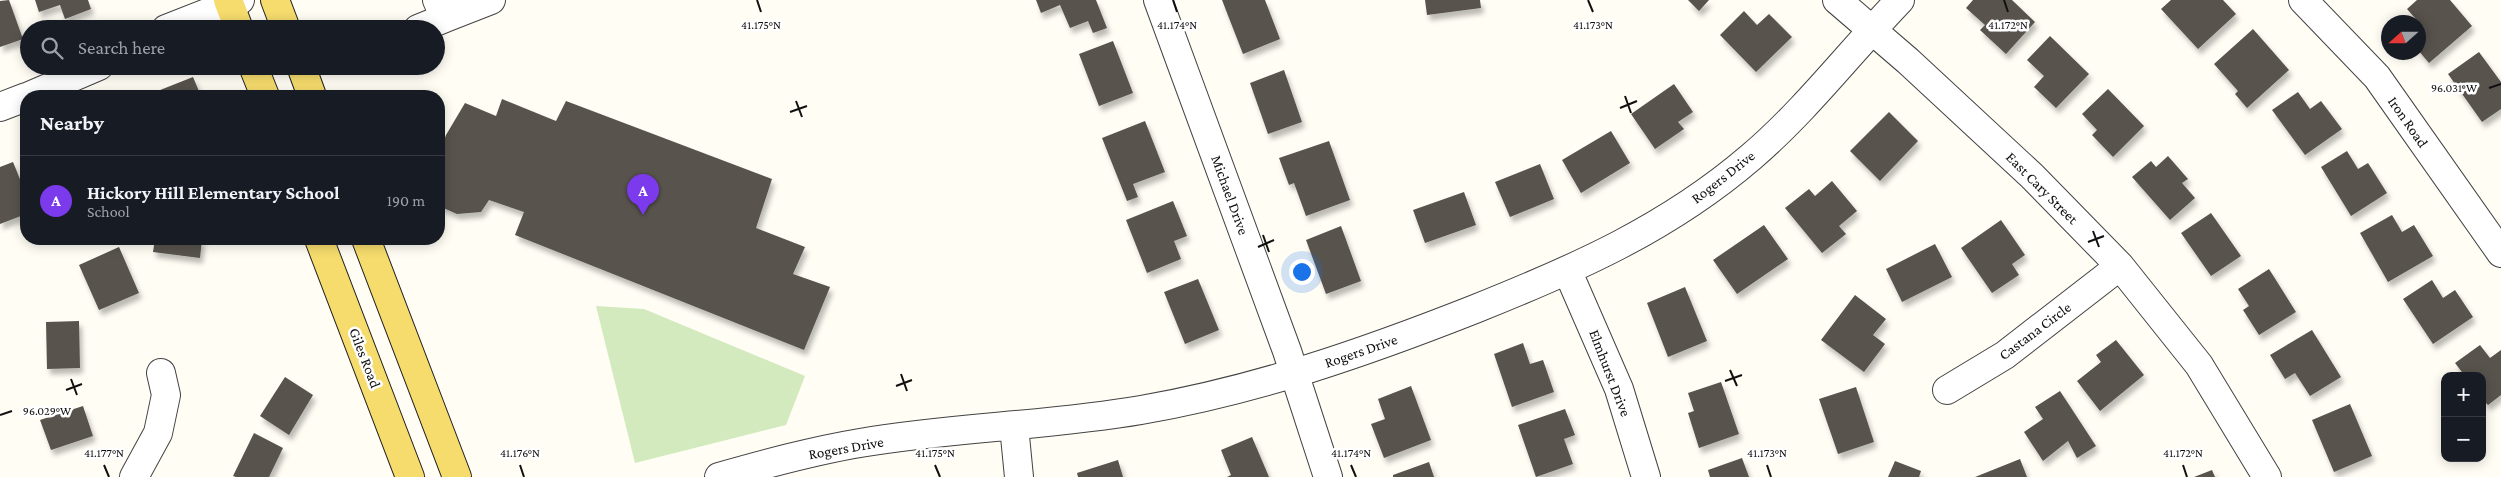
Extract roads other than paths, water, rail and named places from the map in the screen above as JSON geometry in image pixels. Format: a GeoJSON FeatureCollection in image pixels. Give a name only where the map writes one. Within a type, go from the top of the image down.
{"type":"FeatureCollection","features":[{"type":"Feature","properties":{"kind":"main road"},"geometry":{"type":"LineString","coordinates":[[276,0],[283,20]]}},
{"type":"Feature","properties":{"kind":"main road"},"geometry":{"type":"LineString","coordinates":[[257,75],[263,90]]}},
{"type":"Feature","properties":{"kind":"main road"},"geometry":{"type":"LineString","coordinates":[[304,75],[310,90]]}},
{"type":"Feature","properties":{"kind":"main road","name":"Giles Road"},"geometry":{"type":"LineString","coordinates":[[321,245],[410,477]]}},
{"type":"Feature","properties":{"kind":"main road"},"geometry":{"type":"LineString","coordinates":[[368,245],[457,477]]}},
{"type":"Feature","properties":{"kind":"street"},"geometry":{"type":"LineString","coordinates":[[428,20],[441,9],[491,0]]}},
{"type":"Feature","properties":{"kind":"street","name":"Michael Drive"},"geometry":{"type":"LineString","coordinates":[[1158,0],[1294,374],[1328,477]]}},
{"type":"Feature","properties":{"kind":"street","name":"East Cary Street"},"geometry":{"type":"LineString","coordinates":[[1837,0],[1872,29],[2032,176],[2120,266],[2199,365],[2267,477]]}},
{"type":"Feature","properties":{"kind":"street","name":"Rogers Drive"},"geometry":{"type":"LineString","coordinates":[[719,477],[765,464],[860,443],[1139,410],[1239,390],[1294,374],[1413,333],[1568,272],[1665,221],[1749,159],[1794,117],[1900,0]]}},
{"type":"Feature","properties":{"kind":"street","name":"Iron Road"},"geometry":{"type":"LineString","coordinates":[[2303,0],[2377,77],[2501,253]]}},
{"type":"Feature","properties":{"kind":"street"},"geometry":{"type":"LineString","coordinates":[[195,20],[234,8]]}},
{"type":"Feature","properties":{"kind":"street"},"geometry":{"type":"LineString","coordinates":[[44,90],[78,75]]}},
{"type":"Feature","properties":{"kind":"street"},"geometry":{"type":"LineString","coordinates":[[0,108],[20,100]]}},
{"type":"Feature","properties":{"kind":"street","name":"Castana Circle"},"geometry":{"type":"LineString","coordinates":[[1947,390],[2006,355],[2120,266]]}},
{"type":"Feature","properties":{"kind":"street","name":"Elmhurst Drive"},"geometry":{"type":"LineString","coordinates":[[1568,272],[1619,389],[1646,477]]}},
{"type":"Feature","properties":{"kind":"street"},"geometry":{"type":"LineString","coordinates":[[134,477],[158,432],[166,395],[161,373]]}},
{"type":"Feature","properties":{"kind":"street"},"geometry":{"type":"LineString","coordinates":[[1014,426],[1019,477]]}},
{"type":"Feature","properties":{"kind":"place","name":"Hickory Hill Elementary School"},"geometry":{"type":"Point","coordinates":[643,215]}}]}
